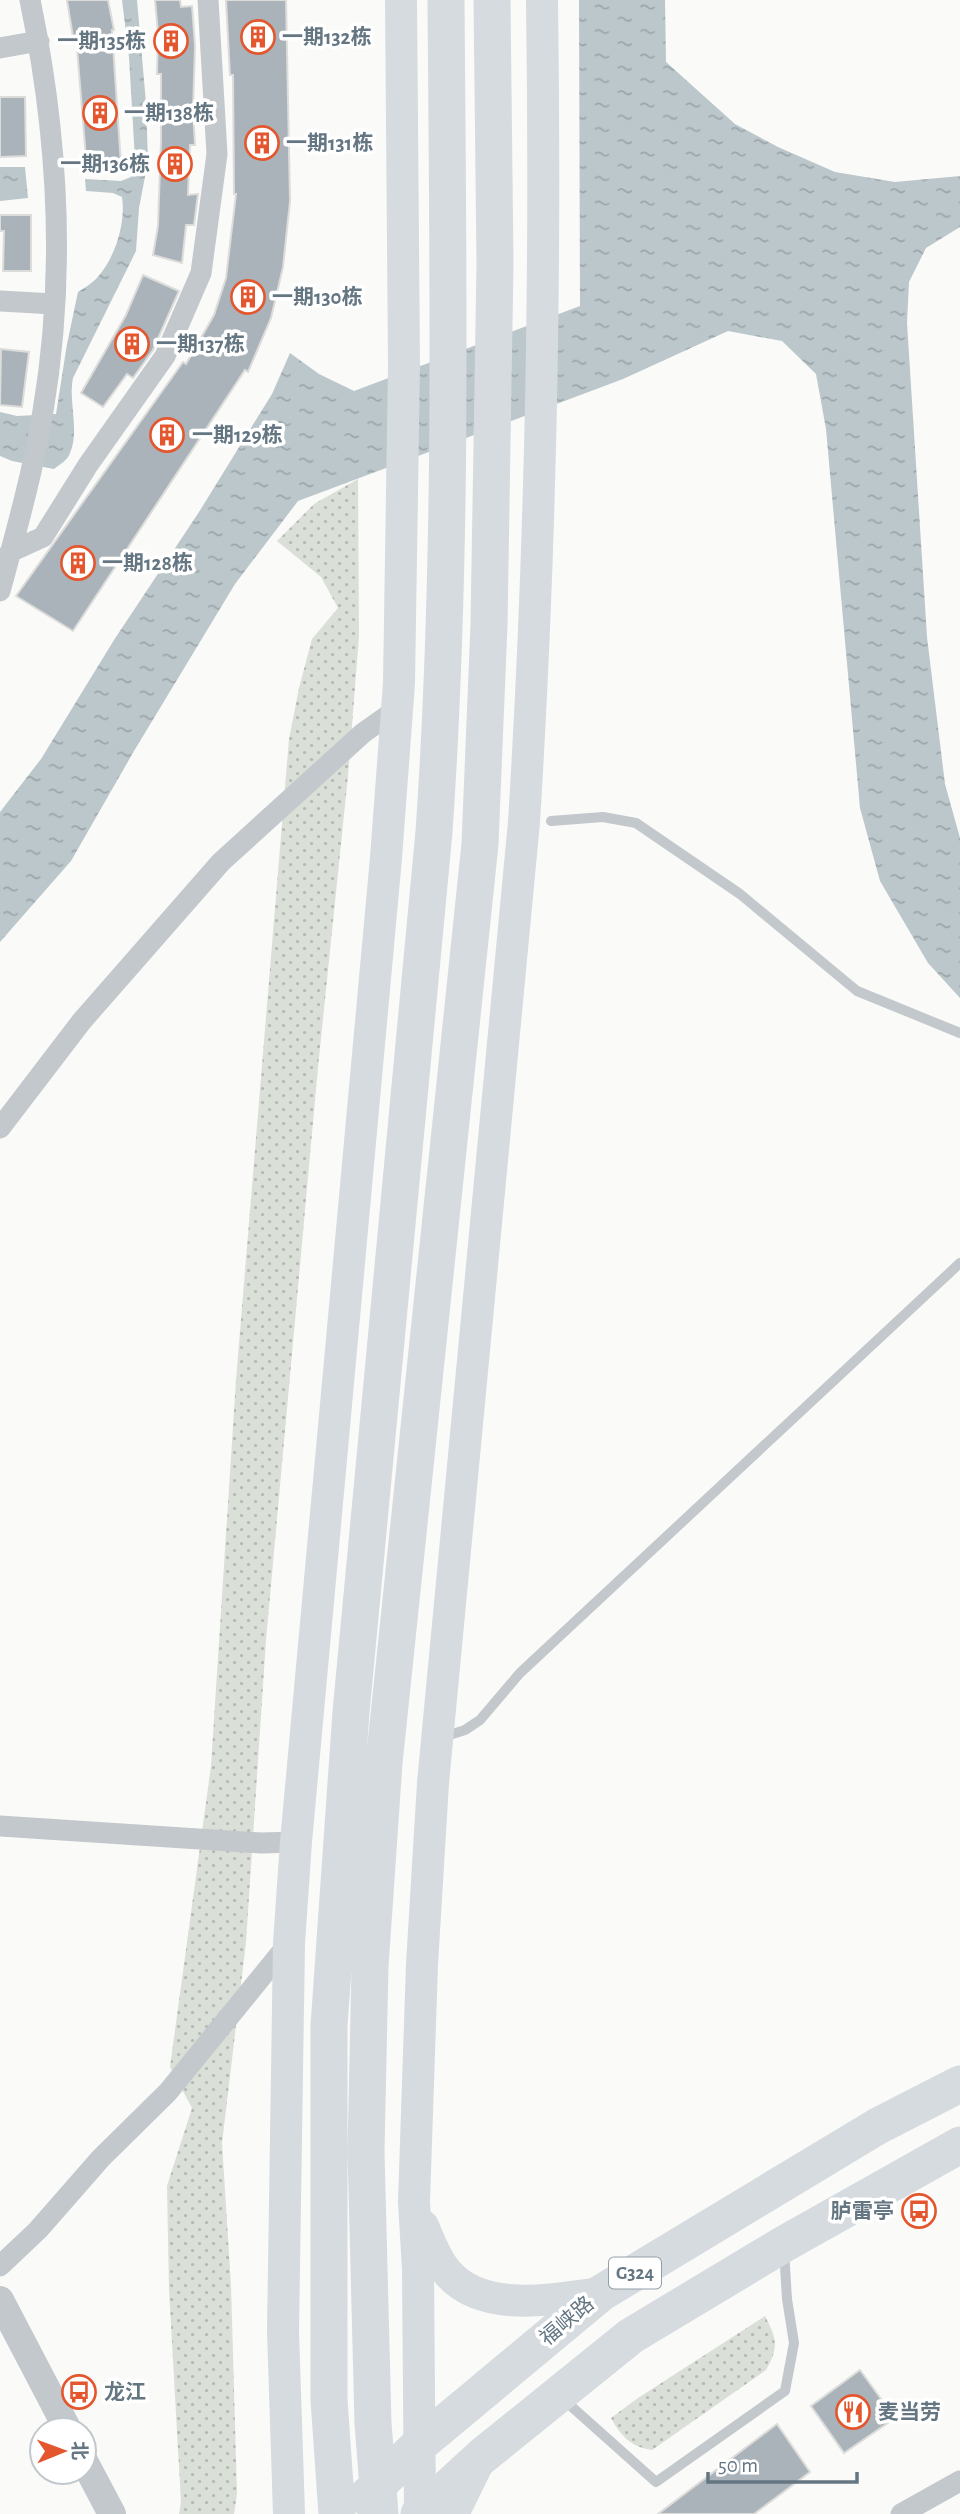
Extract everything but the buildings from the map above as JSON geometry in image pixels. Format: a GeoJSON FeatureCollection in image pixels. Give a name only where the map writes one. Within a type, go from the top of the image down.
{"type":"FeatureCollection","features":[{"type":"Feature","properties":{"kind":"highway"},"geometry":{"type":"LineString","coordinates":[[425,0],[449,351]]}},
{"type":"Feature","properties":{"kind":"highway"},"geometry":{"type":"LineString","coordinates":[[337,2514],[329,2400],[329,2026],[351,1712],[434,832],[443,701],[449,351],[446,0]]}},
{"type":"Feature","properties":{"kind":"highway"},"geometry":{"type":"LineString","coordinates":[[380,2514],[373,2423],[366,2151],[370,1966],[384,1763],[480,844],[489,625],[495,250],[492,0]]}},
{"type":"Feature","properties":{"kind":"highway"},"geometry":{"type":"LineString","coordinates":[[495,250],[515,130],[517,0]]}},
{"type":"Feature","properties":{"kind":"highway","name":"福峡路"},"geometry":{"type":"LineString","coordinates":[[348,2514],[421,2443],[601,2293],[878,2126],[960,2084]]}},
{"type":"Feature","properties":{"kind":"highway","name":"G324"},"geometry":{"type":"LineString","coordinates":[[428,2514],[481,2457],[631,2336],[784,2244],[960,2145]]}},
{"type":"Feature","properties":{"kind":"main road"},"geometry":{"type":"LineString","coordinates":[[288,2509],[284,2331],[289,1942],[397,709],[404,366],[401,0]]}},
{"type":"Feature","properties":{"kind":"main road"},"geometry":{"type":"LineString","coordinates":[[428,2514],[421,2443],[414,2202],[422,1964],[438,1738],[524,822],[537,603],[542,414],[542,0]]}},
{"type":"Feature","properties":{"kind":"main road"},"geometry":{"type":"LineString","coordinates":[[414,2202],[438,2260],[448,2274],[467,2290],[482,2295],[536,2302],[601,2293]]}},
{"type":"Feature","properties":{"kind":"street"},"geometry":{"type":"LineString","coordinates":[[0,592],[31,472],[43,411],[54,304],[57,211],[51,130],[39,41],[30,0]]}},
{"type":"Feature","properties":{"kind":"street"},"geometry":{"type":"LineString","coordinates":[[10,552],[43,537],[88,465],[165,356],[201,273],[217,154],[208,0]]}},
{"type":"Feature","properties":{"kind":"street"},"geometry":{"type":"LineString","coordinates":[[0,48],[39,41]]}},
{"type":"Feature","properties":{"kind":"street"},"geometry":{"type":"LineString","coordinates":[[0,301],[54,304]]}},
{"type":"Feature","properties":{"kind":"street"},"geometry":{"type":"LineString","coordinates":[[0,1128],[81,1022],[221,862],[363,733],[397,709]]}},
{"type":"Feature","properties":{"kind":"street"},"geometry":{"type":"LineString","coordinates":[[0,1826],[261,1843],[296,1842]]}},
{"type":"Feature","properties":{"kind":"street"},"geometry":{"type":"LineString","coordinates":[[0,2266],[38,2230],[101,2158],[168,2092],[289,1942]]}},
{"type":"Feature","properties":{"kind":"street"},"geometry":{"type":"LineString","coordinates":[[0,2300],[61,2416]]}},
{"type":"Feature","properties":{"kind":"street"},"geometry":{"type":"LineString","coordinates":[[904,2513],[960,2481]]}},
{"type":"Feature","properties":{"kind":"street"},"geometry":{"type":"LineString","coordinates":[[97,2486],[112,2514]]}},
{"type":"Feature","properties":{"kind":"lane"},"geometry":{"type":"LineString","coordinates":[[551,821],[603,817],[636,823],[740,894],[857,991],[960,1033]]}},
{"type":"Feature","properties":{"kind":"lane"},"geometry":{"type":"LineString","coordinates":[[438,1738],[466,1730],[480,1720],[520,1673],[960,1264]]}},
{"type":"Feature","properties":{"kind":"lane"},"geometry":{"type":"LineString","coordinates":[[558,2395],[656,2482],[785,2391],[794,2343],[787,2299],[784,2244]]}},
{"type":"Feature","properties":{"kind":"shaded area"},"geometry":{"type":"Polygon","coordinates":[[[358,479],[359,636],[348,776],[318,1067],[266,1640],[246,1942],[222,2143],[231,2286],[237,2494],[234,2514],[179,2514],[181,2502],[169,2289],[167,2186],[192,2108],[170,2067],[211,1766],[236,1380],[289,739],[312,639],[338,608],[321,577],[277,541],[314,504],[358,479]]]}},
{"type":"Feature","properties":{"kind":"shaded area"},"geometry":{"type":"Polygon","coordinates":[[[765,2316],[775,2343],[766,2370],[652,2450],[627,2440],[611,2418],[765,2316]]]}},
{"type":"Feature","properties":{"kind":"water"},"geometry":{"type":"Polygon","coordinates":[[[122,0],[137,0],[146,103],[148,161],[139,208],[136,251],[73,378],[74,435],[69,456],[54,469],[12,461],[0,456],[0,412],[17,416],[56,414],[78,292],[103,271],[114,251],[121,229],[122,197],[113,193],[86,191],[85,179],[121,181],[131,177],[135,160],[129,57],[122,0]]]}},
{"type":"Feature","properties":{"kind":"water"},"geometry":{"type":"Polygon","coordinates":[[[579,0],[665,0],[666,62],[735,124],[778,147],[835,172],[895,182],[960,176],[960,227],[926,248],[909,282],[907,323],[927,637],[945,784],[960,838],[960,998],[928,963],[880,881],[860,808],[826,429],[816,374],[782,341],[728,331],[623,379],[298,501],[235,584],[71,861],[0,942],[0,812],[41,759],[114,640],[199,512],[272,394],[290,353],[319,374],[354,391],[580,306],[579,0]]]}},
{"type":"Feature","properties":{"kind":"water"},"geometry":{"type":"Polygon","coordinates":[[[0,167],[25,167],[28,198],[0,201],[0,167]]]}},
{"type":"Feature","properties":{"kind":"place","name":"一期132栋"},"geometry":{"type":"Point","coordinates":[258,37]}},
{"type":"Feature","properties":{"kind":"place","name":"一期135栋"},"geometry":{"type":"Point","coordinates":[171,41]}},
{"type":"Feature","properties":{"kind":"place","name":"一期138栋"},"geometry":{"type":"Point","coordinates":[100,113]}},
{"type":"Feature","properties":{"kind":"place","name":"一期131栋"},"geometry":{"type":"Point","coordinates":[262,143]}},
{"type":"Feature","properties":{"kind":"place","name":"一期136栋"},"geometry":{"type":"Point","coordinates":[175,164]}},
{"type":"Feature","properties":{"kind":"place","name":"一期130栋"},"geometry":{"type":"Point","coordinates":[248,297]}},
{"type":"Feature","properties":{"kind":"place","name":"一期137栋"},"geometry":{"type":"Point","coordinates":[132,344]}},
{"type":"Feature","properties":{"kind":"place","name":"一期129栋"},"geometry":{"type":"Point","coordinates":[167,435]}},
{"type":"Feature","properties":{"kind":"place","name":"一期128栋"},"geometry":{"type":"Point","coordinates":[78,563]}},
{"type":"Feature","properties":{"kind":"place","name":"胪雷亭"},"geometry":{"type":"Point","coordinates":[919,2211]}},
{"type":"Feature","properties":{"kind":"place","name":"龙江"},"geometry":{"type":"Point","coordinates":[79,2392]}},
{"type":"Feature","properties":{"kind":"place","name":"麦当劳"},"geometry":{"type":"Point","coordinates":[853,2412]}}]}
